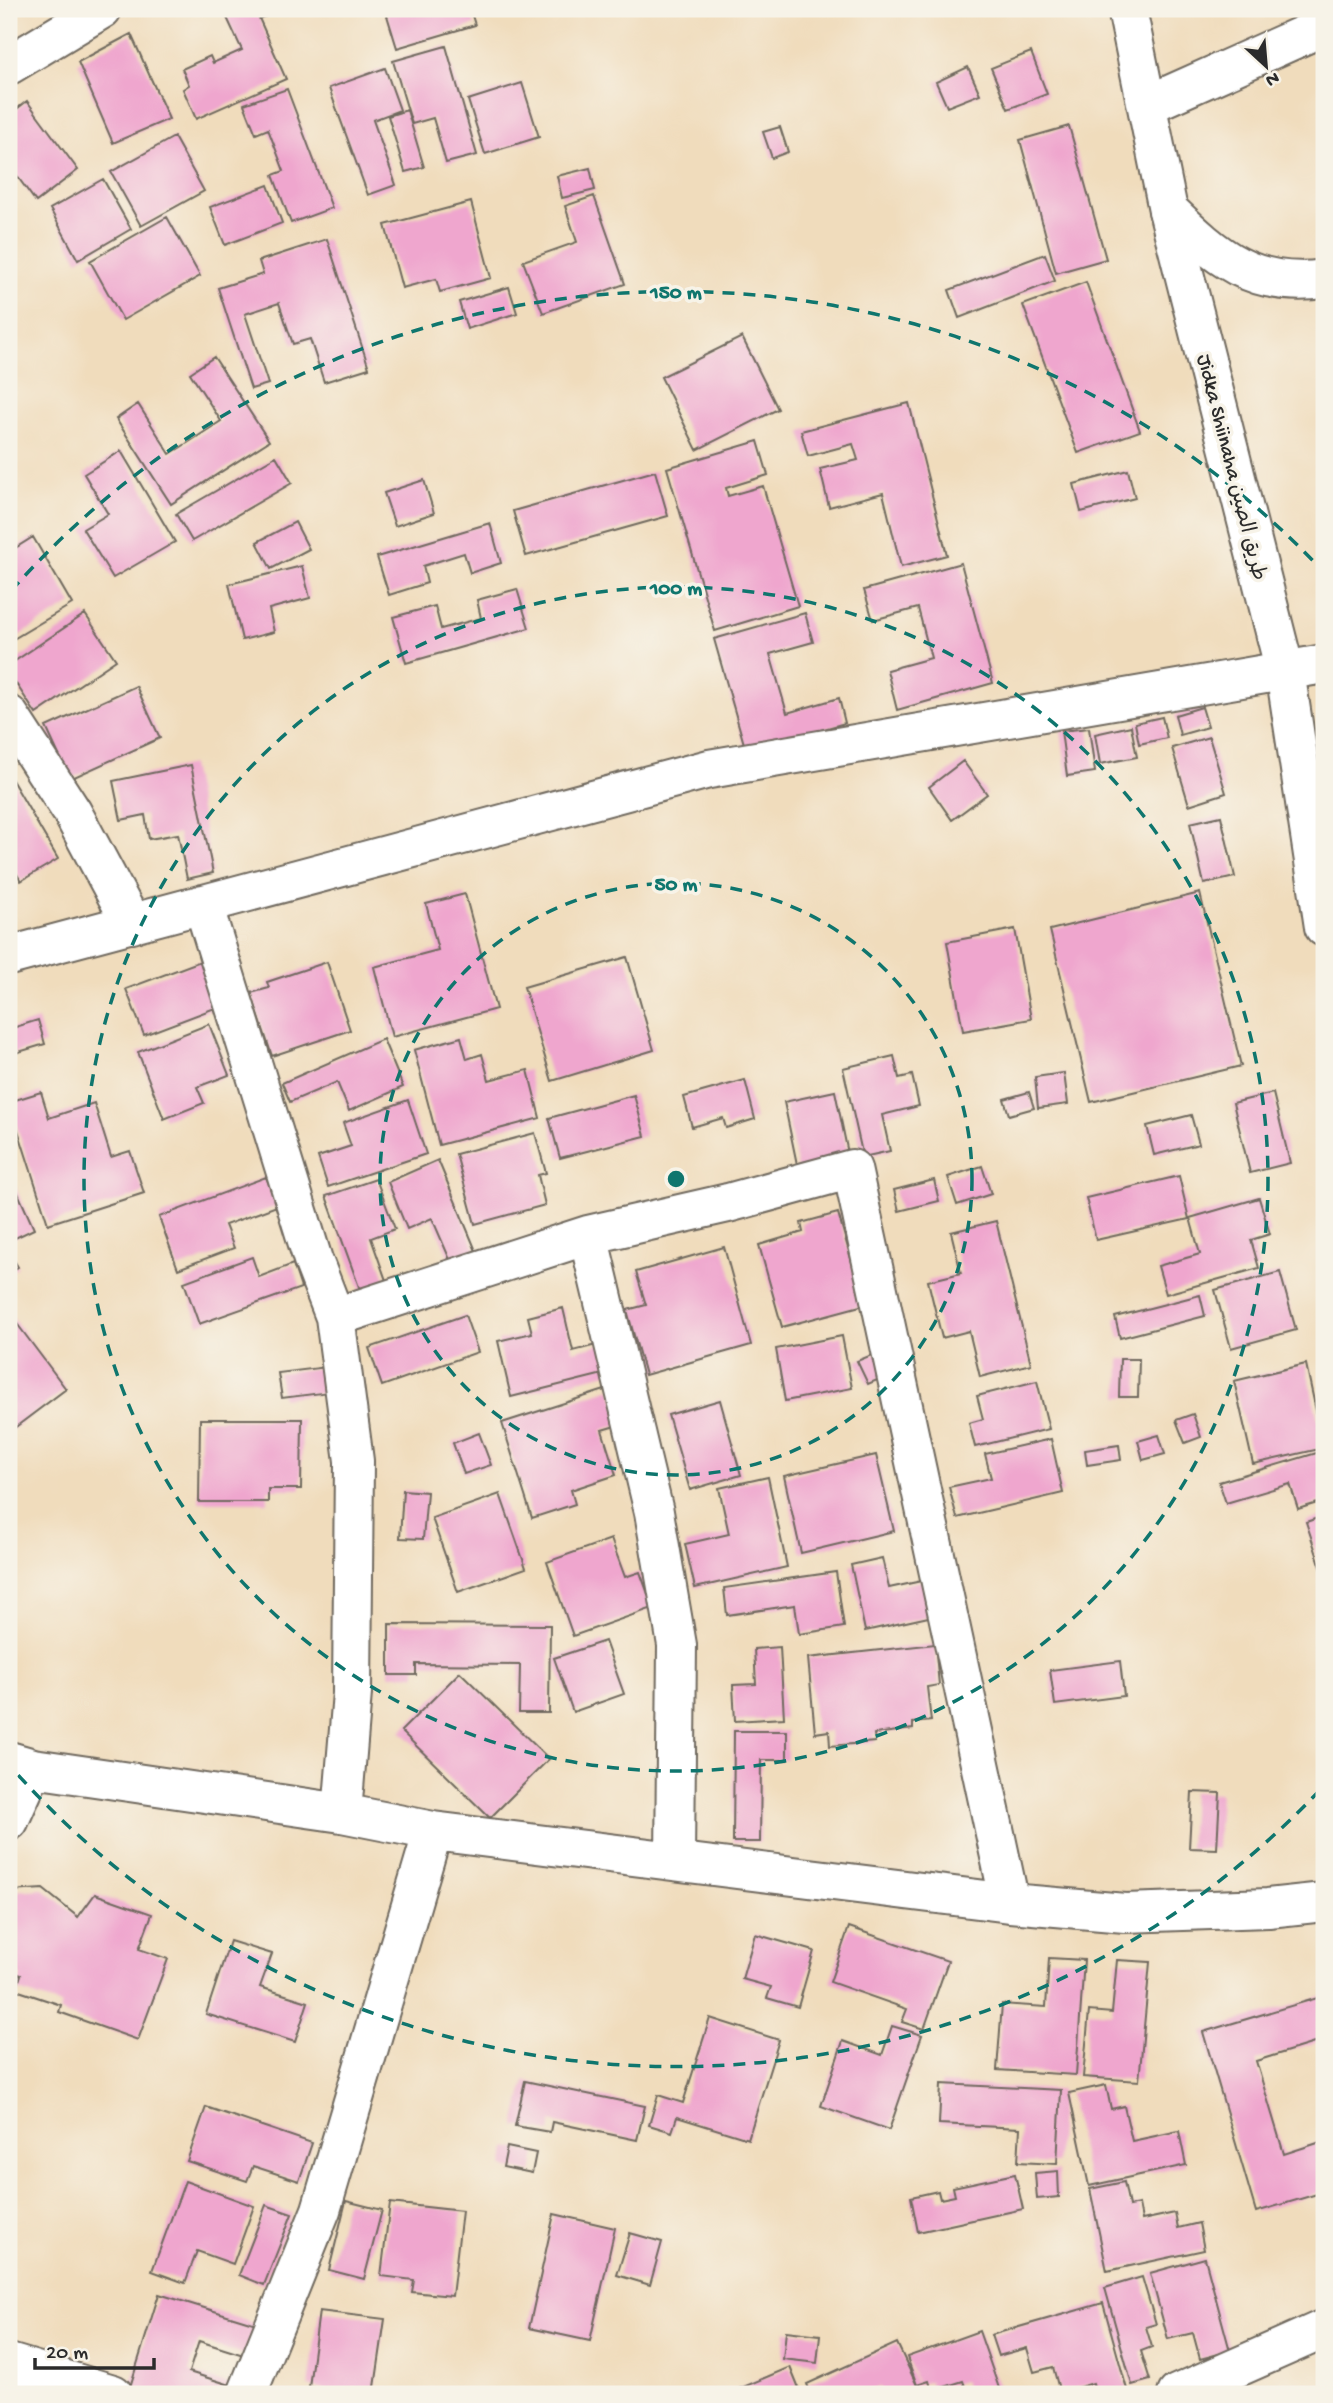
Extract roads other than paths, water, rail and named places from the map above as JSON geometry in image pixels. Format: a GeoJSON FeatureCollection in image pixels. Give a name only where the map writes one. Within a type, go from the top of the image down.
{"type":"FeatureCollection","features":[{"type":"Feature","properties":{"kind":"street"},"geometry":{"type":"LineString","coordinates":[[9,65],[102,9]]}},
{"type":"Feature","properties":{"kind":"street","name":"Jidka Shiinaha طريق الصين"},"geometry":{"type":"LineString","coordinates":[[1127,9],[1168,210],[1285,671],[1324,927]]}},
{"type":"Feature","properties":{"kind":"street"},"geometry":{"type":"LineString","coordinates":[[1147,105],[1324,26]]}},
{"type":"Feature","properties":{"kind":"street"},"geometry":{"type":"LineString","coordinates":[[1168,210],[1205,245],[1250,273],[1299,282],[1324,279]]}},
{"type":"Feature","properties":{"kind":"street"},"geometry":{"type":"LineString","coordinates":[[9,956],[709,769],[1324,664]]}},
{"type":"Feature","properties":{"kind":"street"},"geometry":{"type":"LineString","coordinates":[[9,715],[72,812],[132,923]]}},
{"type":"Feature","properties":{"kind":"street"},"geometry":{"type":"LineString","coordinates":[[203,904],[313,1260],[335,1317],[354,1461],[352,1693],[342,1814]]}},
{"type":"Feature","properties":{"kind":"street"},"geometry":{"type":"LineString","coordinates":[[335,1317],[588,1235],[729,1203],[852,1169],[1010,1903]]}},
{"type":"Feature","properties":{"kind":"street"},"geometry":{"type":"LineString","coordinates":[[588,1235],[654,1512],[677,1645],[675,1861]]}},
{"type":"Feature","properties":{"kind":"street"},"geometry":{"type":"LineString","coordinates":[[9,1821],[21,1765],[342,1814],[433,1831],[1010,1903],[1125,1913],[1268,1908],[1324,1902]]}},
{"type":"Feature","properties":{"kind":"street"},"geometry":{"type":"LineString","coordinates":[[247,2394],[321,2210],[433,1831]]}},
{"type":"Feature","properties":{"kind":"street"},"geometry":{"type":"LineString","coordinates":[[1177,2394],[1324,2329]]}},
{"type":"Feature","properties":{"kind":"street"},"geometry":{"type":"LineString","coordinates":[[9,2363],[113,2394]]}}]}
